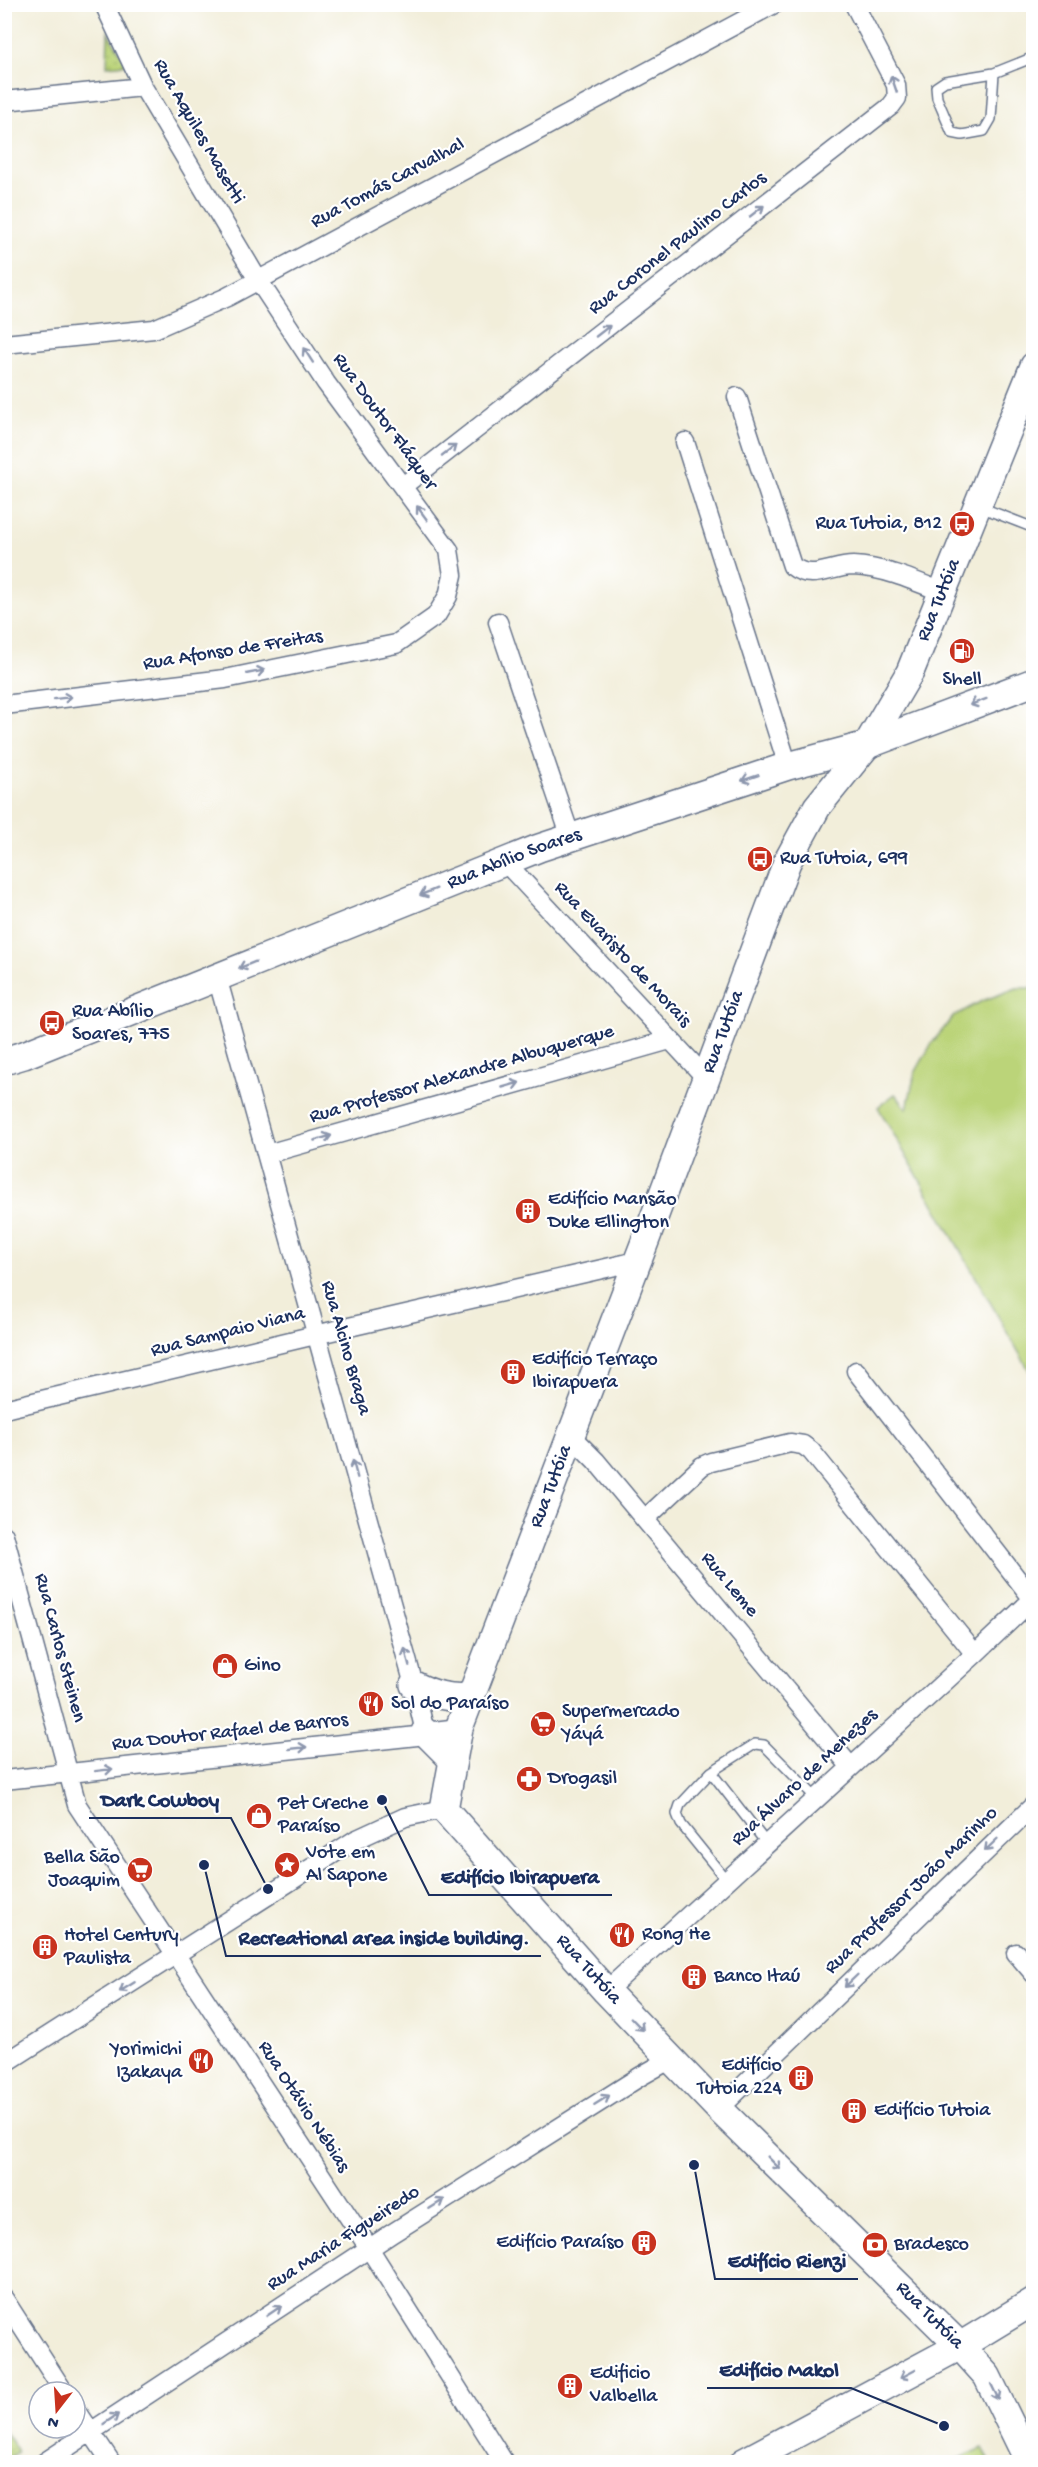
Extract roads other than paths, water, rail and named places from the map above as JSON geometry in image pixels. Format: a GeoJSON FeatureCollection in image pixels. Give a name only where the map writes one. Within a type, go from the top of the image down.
{"type":"FeatureCollection","features":[{"type":"Feature","properties":{"kind":"street","name":"Rua Aquiles Masetti"},"geometry":{"type":"LineString","coordinates":[[104,4],[143,87],[258,280]]}},
{"type":"Feature","properties":{"kind":"street","name":"Rua Tomás Carvalhal"},"geometry":{"type":"LineString","coordinates":[[4,344],[154,329],[227,297],[774,4]]}},
{"type":"Feature","properties":{"kind":"street","name":"Rua Coronel Paulino Carlos"},"geometry":{"type":"LineString","coordinates":[[403,486],[891,106],[897,98],[896,85],[854,4]]}},
{"type":"Feature","properties":{"kind":"street"},"geometry":{"type":"LineString","coordinates":[[4,101],[143,87]]}},
{"type":"Feature","properties":{"kind":"street","name":"Rua Doutor Fláquer"},"geometry":{"type":"LineString","coordinates":[[258,280],[326,383],[449,550],[453,575],[448,596]]}},
{"type":"Feature","properties":{"kind":"street","name":"Rua Tutóia"},"geometry":{"type":"LineString","coordinates":[[1029,2463],[987,2376],[960,2346],[671,2059],[606,1991],[444,1809],[459,1728],[787,862],[817,807],[867,745],[910,672],[1034,366]]}},
{"type":"Feature","properties":{"kind":"street"},"geometry":{"type":"LineString","coordinates":[[737,397],[792,566],[798,572],[809,575],[853,566],[902,576],[942,592]]}},
{"type":"Feature","properties":{"kind":"street"},"geometry":{"type":"LineString","coordinates":[[685,442],[788,766]]}},
{"type":"Feature","properties":{"kind":"street","name":"Rua Afonso de Freitas"},"geometry":{"type":"LineString","coordinates":[[4,705],[225,679],[396,644],[436,616],[448,596]]}},
{"type":"Feature","properties":{"kind":"street"},"geometry":{"type":"LineString","coordinates":[[498,622],[571,838]]}},
{"type":"Feature","properties":{"kind":"street","name":"Rua Abílio Soares"},"geometry":{"type":"LineString","coordinates":[[4,1060],[24,1055],[505,862],[788,766],[867,745],[1034,682]]}},
{"type":"Feature","properties":{"kind":"street","name":"Rua Evaristo de Morais"},"geometry":{"type":"LineString","coordinates":[[505,862],[706,1079]]}},
{"type":"Feature","properties":{"kind":"street","name":"Rua Alcino Braga"},"geometry":{"type":"LineString","coordinates":[[217,977],[318,1334],[425,1732]]}},
{"type":"Feature","properties":{"kind":"street","name":"Rua Professor Alexandre Albuquerque"},"geometry":{"type":"LineString","coordinates":[[267,1154],[670,1040]]}},
{"type":"Feature","properties":{"kind":"street","name":"Rua Sampaio Viana"},"geometry":{"type":"LineString","coordinates":[[4,1409],[318,1334],[637,1262]]}},
{"type":"Feature","properties":{"kind":"street"},"geometry":{"type":"LineString","coordinates":[[856,1371],[1033,1598]]}},
{"type":"Feature","properties":{"kind":"street","name":"Rua Leme"},"geometry":{"type":"LineString","coordinates":[[571,1436],[596,1461],[850,1766]]}},
{"type":"Feature","properties":{"kind":"street"},"geometry":{"type":"LineString","coordinates":[[645,1519],[711,1462],[790,1443],[803,1445],[811,1451],[975,1654]]}},
{"type":"Feature","properties":{"kind":"street","name":"Rua Carlos Steinen"},"geometry":{"type":"LineString","coordinates":[[4,1535],[69,1774]]}},
{"type":"Feature","properties":{"kind":"street","name":"Rua Álvaro de Menezes"},"geometry":{"type":"LineString","coordinates":[[606,1991],[975,1654],[1033,1598]]}},
{"type":"Feature","properties":{"kind":"street"},"geometry":{"type":"LineString","coordinates":[[414,1685],[444,1697],[454,1699],[471,1697]]}},
{"type":"Feature","properties":{"kind":"street","name":"Rua Doutor Rafael de Barros"},"geometry":{"type":"LineString","coordinates":[[4,1780],[417,1736],[425,1732],[459,1728]]}},
{"type":"Feature","properties":{"kind":"street"},"geometry":{"type":"LineString","coordinates":[[425,1732],[452,1759]]}},
{"type":"Feature","properties":{"kind":"street","name":"Rua Otávio Nébias"},"geometry":{"type":"LineString","coordinates":[[69,1774],[77,1805],[369,2248],[504,2463]]}},
{"type":"Feature","properties":{"kind":"street","name":"Rua Professor João Marinho"},"geometry":{"type":"LineString","coordinates":[[719,2109],[1034,1805]]}},
{"type":"Feature","properties":{"kind":"street"},"geometry":{"type":"LineString","coordinates":[[4,2064],[355,1840],[405,1817],[444,1809]]}},
{"type":"Feature","properties":{"kind":"street"},"geometry":{"type":"LineString","coordinates":[[1016,1953],[1034,1974]]}},
{"type":"Feature","properties":{"kind":"street","name":"Rua Maria Figueiredo"},"geometry":{"type":"LineString","coordinates":[[45,2463],[369,2248],[640,2076],[671,2059]]}},
{"type":"Feature","properties":{"kind":"street"},"geometry":{"type":"LineString","coordinates":[[4,2299],[56,2380]]}},
{"type":"Feature","properties":{"kind":"street"},"geometry":{"type":"LineString","coordinates":[[744,2463],[960,2346],[1034,2301]]}},
{"type":"Feature","properties":{"kind":"street"},"geometry":{"type":"LineString","coordinates":[[87,2426],[111,2463]]}},
{"type":"Feature","properties":{"kind":"lane"},"geometry":{"type":"LineString","coordinates":[[994,73],[991,119],[984,131],[962,135],[952,133],[937,98],[936,87],[945,81],[994,73],[1034,57]]}},
{"type":"Feature","properties":{"kind":"lane"},"geometry":{"type":"LineString","coordinates":[[978,506],[1034,528]]}},
{"type":"Feature","properties":{"kind":"lane"},"geometry":{"type":"LineString","coordinates":[[727,1881],[681,1824],[677,1814],[680,1805],[711,1772],[755,1744],[764,1744],[816,1798]]}},
{"type":"Feature","properties":{"kind":"lane"},"geometry":{"type":"LineString","coordinates":[[711,1772],[767,1844]]}},
{"type":"Feature","properties":{"kind":"place","name":"Rua Tutoia, 812"},"geometry":{"type":"Point","coordinates":[962,524]}},
{"type":"Feature","properties":{"kind":"place","name":"Shell"},"geometry":{"type":"Point","coordinates":[962,651]}},
{"type":"Feature","properties":{"kind":"place","name":"Rua Tutoia, 699"},"geometry":{"type":"Point","coordinates":[760,859]}},
{"type":"Feature","properties":{"kind":"place","name":"Rua Abílio Soares, 775"},"geometry":{"type":"Point","coordinates":[52,1023]}},
{"type":"Feature","properties":{"kind":"place","name":"Edifício Mansão Duke Ellington"},"geometry":{"type":"Point","coordinates":[528,1211]}},
{"type":"Feature","properties":{"kind":"place","name":"Edifício Terraço Ibirapuera"},"geometry":{"type":"Point","coordinates":[513,1372]}},
{"type":"Feature","properties":{"kind":"place","name":"Gino"},"geometry":{"type":"Point","coordinates":[225,1666]}},
{"type":"Feature","properties":{"kind":"place","name":"Sol do Paraíso"},"geometry":{"type":"Point","coordinates":[371,1704]}},
{"type":"Feature","properties":{"kind":"place","name":"Supermercado Yáyá"},"geometry":{"type":"Point","coordinates":[543,1724]}},
{"type":"Feature","properties":{"kind":"place","name":"Drogasil"},"geometry":{"type":"Point","coordinates":[529,1779]}},
{"type":"Feature","properties":{"kind":"place","name":"Edifício Ibirapuera"},"geometry":{"type":"Point","coordinates":[382,1800]}},
{"type":"Feature","properties":{"kind":"place","name":"Pet Creche Paraíso"},"geometry":{"type":"Point","coordinates":[259,1816]}},
{"type":"Feature","properties":{"kind":"place","name":"Recreational area inside building."},"geometry":{"type":"Point","coordinates":[204,1865]}},
{"type":"Feature","properties":{"kind":"place","name":"Vote em Al Sapone"},"geometry":{"type":"Point","coordinates":[287,1865]}},
{"type":"Feature","properties":{"kind":"place","name":"Bella São Joaquim"},"geometry":{"type":"Point","coordinates":[140,1870]}},
{"type":"Feature","properties":{"kind":"place","name":"Dark Cowboy"},"geometry":{"type":"Point","coordinates":[268,1889]}},
{"type":"Feature","properties":{"kind":"place","name":"Rong He"},"geometry":{"type":"Point","coordinates":[622,1935]}},
{"type":"Feature","properties":{"kind":"place","name":"Hotel Century Paulista"},"geometry":{"type":"Point","coordinates":[45,1947]}},
{"type":"Feature","properties":{"kind":"place","name":"Banco Itaú"},"geometry":{"type":"Point","coordinates":[694,1977]}},
{"type":"Feature","properties":{"kind":"place","name":"Yorimichi Izakaya"},"geometry":{"type":"Point","coordinates":[201,2061]}},
{"type":"Feature","properties":{"kind":"place","name":"Edifício Tutoia 224"},"geometry":{"type":"Point","coordinates":[801,2078]}},
{"type":"Feature","properties":{"kind":"place","name":"Edifício Tutoia"},"geometry":{"type":"Point","coordinates":[854,2111]}},
{"type":"Feature","properties":{"kind":"place","name":"Edifício Rienzi"},"geometry":{"type":"Point","coordinates":[694,2165]}},
{"type":"Feature","properties":{"kind":"place","name":"Edifício Paraíso"},"geometry":{"type":"Point","coordinates":[644,2243]}},
{"type":"Feature","properties":{"kind":"place","name":"Bradesco"},"geometry":{"type":"Point","coordinates":[875,2245]}},
{"type":"Feature","properties":{"kind":"place","name":"Edificio Valbella"},"geometry":{"type":"Point","coordinates":[570,2386]}},
{"type":"Feature","properties":{"kind":"place","name":"Edifício Makol"},"geometry":{"type":"Point","coordinates":[944,2426]}}]}
